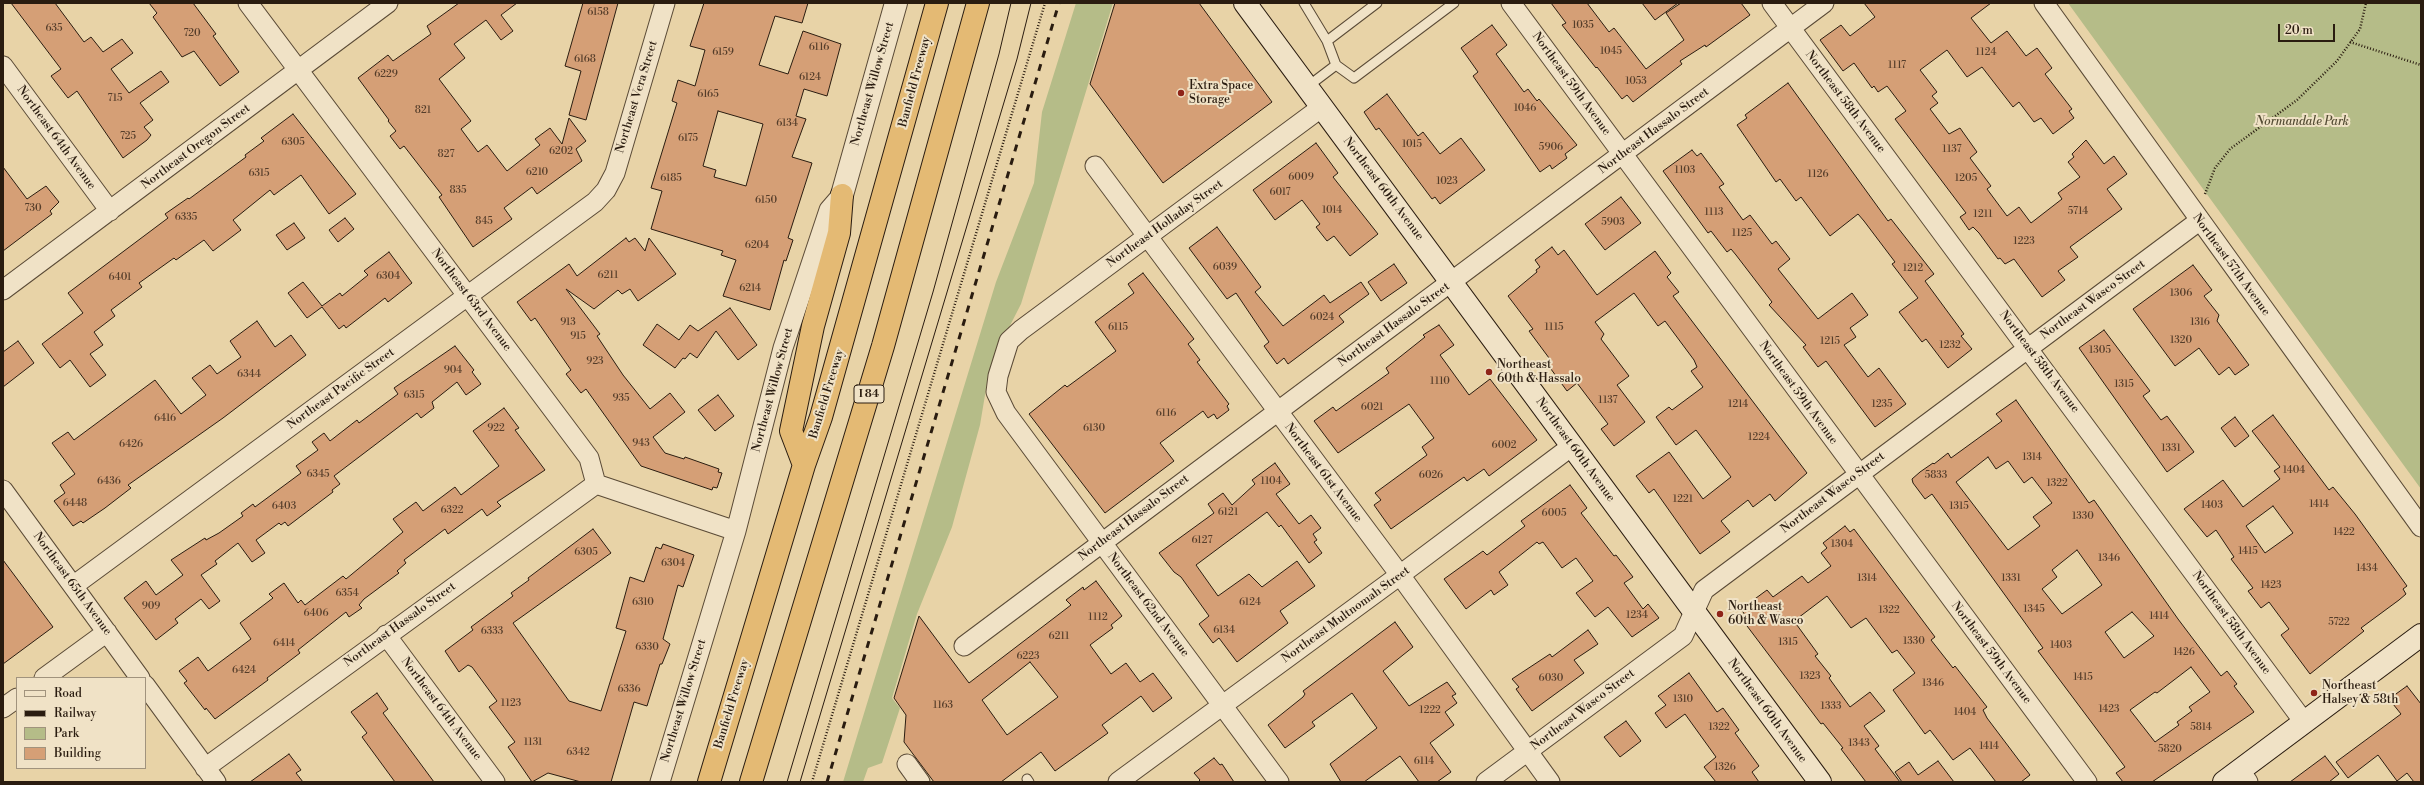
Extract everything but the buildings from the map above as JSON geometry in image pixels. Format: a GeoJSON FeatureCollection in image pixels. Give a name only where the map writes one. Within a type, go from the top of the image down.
{"type":"FeatureCollection","features":[{"type":"Feature","properties":{"kind":"highway","name":"Banfield Freeway"},"geometry":{"type":"LineString","coordinates":[[709,782],[804,465],[823,410],[937,3]]}},
{"type":"Feature","properties":{"kind":"highway","name":"I 84"},"geometry":{"type":"LineString","coordinates":[[751,782],[883,346],[978,3]]}},
{"type":"Feature","properties":{"kind":"highway"},"geometry":{"type":"LineString","coordinates":[[804,465],[791,431],[813,326],[839,233],[842,195]]}},
{"type":"Feature","properties":{"kind":"main road","name":"Northeast Willow Street"},"geometry":{"type":"LineString","coordinates":[[842,195],[896,3]]}},
{"type":"Feature","properties":{"kind":"main road","name":"Northeast 60th Avenue"},"geometry":{"type":"LineString","coordinates":[[1245,3],[1820,782]]}},
{"type":"Feature","properties":{"kind":"main road"},"geometry":{"type":"LineString","coordinates":[[2237,778],[2304,722],[2421,635]]}},
{"type":"Feature","properties":{"kind":"street","name":"Northeast 63rd Avenue"},"geometry":{"type":"LineString","coordinates":[[248,3],[589,458],[596,484]]}},
{"type":"Feature","properties":{"kind":"street","name":"Northeast Oregon Street"},"geometry":{"type":"LineString","coordinates":[[3,290],[388,3]]}},
{"type":"Feature","properties":{"kind":"street","name":"Northeast Vera Street"},"geometry":{"type":"LineString","coordinates":[[606,190],[615,173],[665,3]]}},
{"type":"Feature","properties":{"kind":"street","name":"Northeast 59th Avenue"},"geometry":{"type":"LineString","coordinates":[[1511,3],[2087,782]]}},
{"type":"Feature","properties":{"kind":"street","name":"Northeast 58th Avenue"},"geometry":{"type":"LineString","coordinates":[[1772,3],[2304,722]]}},
{"type":"Feature","properties":{"kind":"street","name":"Northeast Hassalo Street"},"geometry":{"type":"LineString","coordinates":[[964,646],[1824,3]]}},
{"type":"Feature","properties":{"kind":"street","name":"Northeast 57th Avenue"},"geometry":{"type":"LineString","coordinates":[[2044,3],[2199,221],[2421,527]]}},
{"type":"Feature","properties":{"kind":"street","name":"Northeast 64th Avenue"},"geometry":{"type":"LineString","coordinates":[[3,66],[110,211]]}},
{"type":"Feature","properties":{"kind":"street","name":"Northeast Holladay Street"},"geometry":{"type":"LineString","coordinates":[[1009,341],[1322,107]]}},
{"type":"Feature","properties":{"kind":"street","name":"Northeast 61st Avenue"},"geometry":{"type":"LineString","coordinates":[[1095,166],[1400,575],[1550,782]]}},
{"type":"Feature","properties":{"kind":"street","name":"Northeast Pacific Street"},"geometry":{"type":"LineString","coordinates":[[73,586],[595,202],[606,190]]}},
{"type":"Feature","properties":{"kind":"street","name":"Northeast Willow Street"},"geometry":{"type":"LineString","coordinates":[[660,782],[736,531],[783,348],[829,210],[842,195]]}},
{"type":"Feature","properties":{"kind":"street","name":"Northeast Wasco Street"},"geometry":{"type":"LineString","coordinates":[[1486,782],[1683,636],[1704,590],[2199,221]]}},
{"type":"Feature","properties":{"kind":"street","name":"Northeast 62nd Avenue"},"geometry":{"type":"LineString","coordinates":[[1009,341],[998,376],[996,392],[1006,413],[1223,705],[1278,782]]}},
{"type":"Feature","properties":{"kind":"street","name":"Northeast Multnomah Street"},"geometry":{"type":"LineString","coordinates":[[1118,782],[1400,575],[1572,446]]}},
{"type":"Feature","properties":{"kind":"street","name":"Northeast Hassalo Street"},"geometry":{"type":"LineString","coordinates":[[211,775],[386,635],[596,484]]}},
{"type":"Feature","properties":{"kind":"street"},"geometry":{"type":"LineString","coordinates":[[596,484],[736,531]]}},
{"type":"Feature","properties":{"kind":"street","name":"Northeast 65th Avenue"},"geometry":{"type":"LineString","coordinates":[[3,490],[139,677]]}},
{"type":"Feature","properties":{"kind":"street"},"geometry":{"type":"LineString","coordinates":[[45,677],[106,632]]}},
{"type":"Feature","properties":{"kind":"street","name":"Northeast 64th Avenue"},"geometry":{"type":"LineString","coordinates":[[386,635],[495,782]]}},
{"type":"Feature","properties":{"kind":"street"},"geometry":{"type":"LineString","coordinates":[[146,686],[211,775]]}},
{"type":"Feature","properties":{"kind":"street"},"geometry":{"type":"LineString","coordinates":[[3,708],[16,699]]}},
{"type":"Feature","properties":{"kind":"street"},"geometry":{"type":"LineString","coordinates":[[907,764],[920,782]]}},
{"type":"Feature","properties":{"kind":"lane"},"geometry":{"type":"LineString","coordinates":[[1304,3],[1327,41],[1336,65],[1354,78],[1454,3]]}},
{"type":"Feature","properties":{"kind":"lane"},"geometry":{"type":"LineString","coordinates":[[1327,41],[1377,3]]}},
{"type":"Feature","properties":{"kind":"lane"},"geometry":{"type":"LineString","coordinates":[[1307,87],[1336,65]]}},
{"type":"Feature","properties":{"kind":"path"},"geometry":{"type":"LineString","coordinates":[[812,782],[1045,3]]}},
{"type":"Feature","properties":{"kind":"path"},"geometry":{"type":"LineString","coordinates":[[2199,221],[2207,186],[2215,168],[2230,148],[2297,100],[2337,61],[2360,29],[2366,3]]}},
{"type":"Feature","properties":{"kind":"path"},"geometry":{"type":"LineString","coordinates":[[2350,42],[2421,64]]}},
{"type":"Feature","properties":{"kind":"green space"},"geometry":{"type":"Polygon","coordinates":[[[1076,3],[1113,3],[1021,304],[995,355],[988,377],[980,425],[952,527],[917,614],[892,698],[900,708],[882,763],[868,768],[863,782],[843,782],[996,282],[1034,183],[1042,112],[1076,3]]]}},
{"type":"Feature","properties":{"kind":"green space","name":"Normandale Park"},"geometry":{"type":"Polygon","coordinates":[[[2068,3],[2421,3],[2421,489],[2068,3]]]}},
{"type":"Feature","properties":{"kind":"tram line"},"geometry":{"type":"LineString","coordinates":[[787,782],[933,292],[999,54],[1011,3]]}},
{"type":"Feature","properties":{"kind":"tram line"},"geometry":{"type":"LineString","coordinates":[[800,782],[1017,59],[1031,3]]}},
{"type":"Feature","properties":{"kind":"railway"},"geometry":{"type":"LineString","coordinates":[[827,782],[1059,3]]}},
{"type":"Feature","properties":{"kind":"place","name":"Extra Space Storage"},"geometry":{"type":"Point","coordinates":[1181,93]}},
{"type":"Feature","properties":{"kind":"place","name":"Northeast 60th & Hassalo"},"geometry":{"type":"Point","coordinates":[1489,372]}},
{"type":"Feature","properties":{"kind":"place","name":"Northeast 60th & Wasco"},"geometry":{"type":"Point","coordinates":[1720,614]}},
{"type":"Feature","properties":{"kind":"place","name":"Northeast Halsey & 58th"},"geometry":{"type":"Point","coordinates":[2314,693]}}]}
